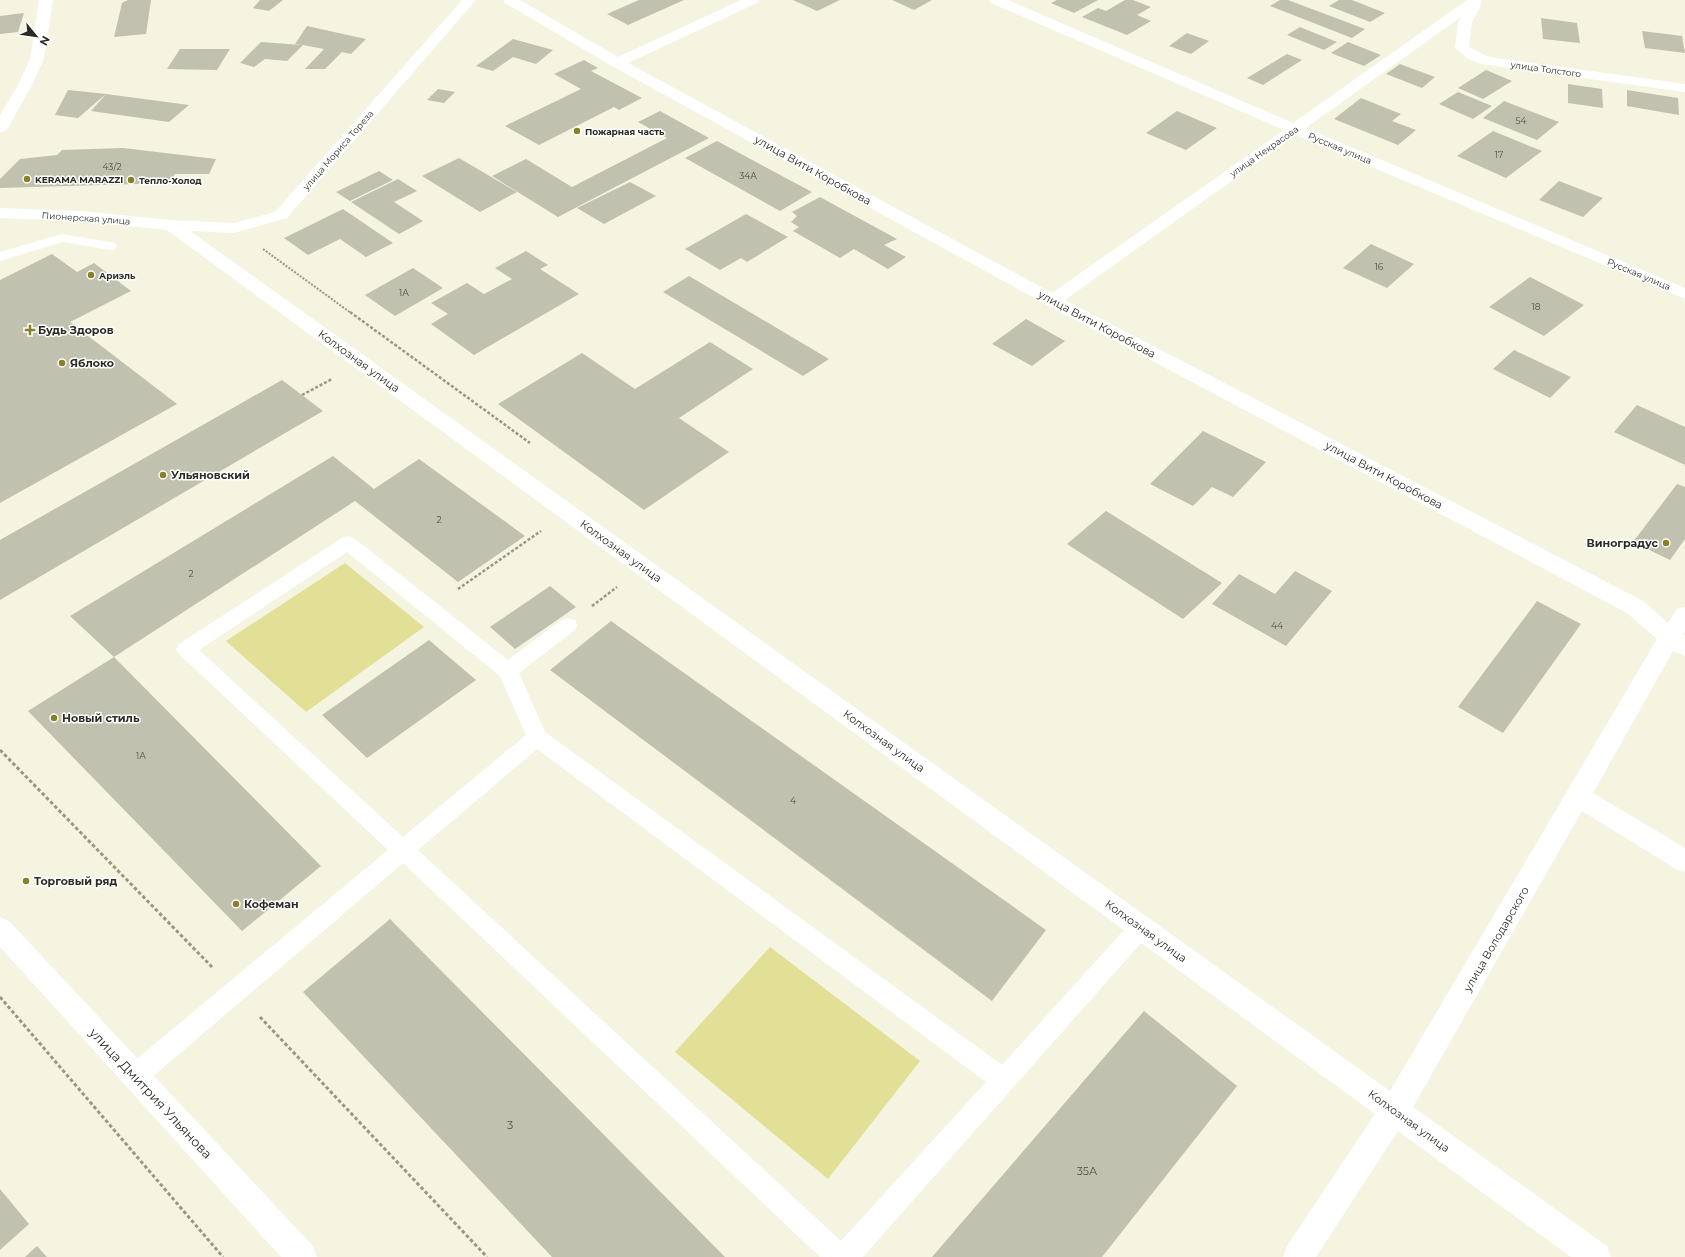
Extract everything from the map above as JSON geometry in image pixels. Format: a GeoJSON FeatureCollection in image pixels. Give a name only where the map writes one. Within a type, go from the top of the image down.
{"type":"FeatureCollection","features":[{"type":"Feature","properties":{"kind":"street"},"geometry":{"type":"LineString","coordinates":[[0,128],[24,87],[37,59],[46,0]]}},
{"type":"Feature","properties":{"kind":"street","name":"улица Мориса Тореза"},"geometry":{"type":"LineString","coordinates":[[171,225],[234,228],[281,215],[468,0]]}},
{"type":"Feature","properties":{"kind":"street","name":"улица Вити Коробкова"},"geometry":{"type":"LineString","coordinates":[[510,0],[617,63],[1053,301],[1635,607],[1678,642]]}},
{"type":"Feature","properties":{"kind":"street"},"geometry":{"type":"LineString","coordinates":[[617,63],[752,0]]}},
{"type":"Feature","properties":{"kind":"street","name":"Русская улица"},"geometry":{"type":"LineString","coordinates":[[996,0],[1295,129],[1685,294]]}},
{"type":"Feature","properties":{"kind":"street","name":"улица Некрасова"},"geometry":{"type":"LineString","coordinates":[[1053,301],[1473,1]]}},
{"type":"Feature","properties":{"kind":"street","name":"улица Толстого"},"geometry":{"type":"LineString","coordinates":[[1473,1],[1473,8],[1465,22],[1462,48],[1472,55],[1486,61],[1685,88]]}},
{"type":"Feature","properties":{"kind":"street","name":"Пионерская улица"},"geometry":{"type":"LineString","coordinates":[[0,213],[80,216],[171,225]]}},
{"type":"Feature","properties":{"kind":"street","name":"Колхозная улица"},"geometry":{"type":"LineString","coordinates":[[171,225],[1596,1257]]}},
{"type":"Feature","properties":{"kind":"street","name":"улица Володарского"},"geometry":{"type":"LineString","coordinates":[[1298,1257],[1396,1111],[1578,796],[1678,642],[1685,615]]}},
{"type":"Feature","properties":{"kind":"street"},"geometry":{"type":"LineString","coordinates":[[1578,796],[1685,861]]}},
{"type":"Feature","properties":{"kind":"street","name":"улица Дмитрия Ульянова"},"geometry":{"type":"LineString","coordinates":[[0,929],[136,1076],[295,1254]]}},
{"type":"Feature","properties":{"kind":"lane"},"geometry":{"type":"LineString","coordinates":[[0,257],[62,238],[110,246]]}},
{"type":"Feature","properties":{"kind":"lane"},"geometry":{"type":"LineString","coordinates":[[839,1257],[186,649],[348,543],[508,672],[537,737],[1004,1081]]}},
{"type":"Feature","properties":{"kind":"lane"},"geometry":{"type":"LineString","coordinates":[[508,672],[568,625]]}},
{"type":"Feature","properties":{"kind":"lane"},"geometry":{"type":"LineString","coordinates":[[136,1076],[537,737]]}},
{"type":"Feature","properties":{"kind":"lane"},"geometry":{"type":"LineString","coordinates":[[845,1257],[1141,927]]}},
{"type":"Feature","properties":{"kind":"path"},"geometry":{"type":"LineString","coordinates":[[302,395],[337,376]]}},
{"type":"Feature","properties":{"kind":"path"},"geometry":{"type":"LineString","coordinates":[[429,609],[568,512]]}},
{"type":"Feature","properties":{"kind":"path"},"geometry":{"type":"LineString","coordinates":[[568,625],[618,586]]}},
{"type":"Feature","properties":{"kind":"path"},"geometry":{"type":"LineString","coordinates":[[0,750],[235,991],[487,1257]]}},
{"type":"Feature","properties":{"kind":"path"},"geometry":{"type":"LineString","coordinates":[[0,997],[223,1257]]}},
{"type":"Feature","properties":{"kind":"shaded area"},"geometry":{"type":"Polygon","coordinates":[[[345,563],[424,627],[306,712],[226,641],[345,563]]]}},
{"type":"Feature","properties":{"kind":"shaded area"},"geometry":{"type":"Polygon","coordinates":[[[770,947],[920,1061],[828,1179],[675,1052],[770,947]]]}},
{"type":"Feature","properties":{"kind":"building"},"geometry":{"type":"Polygon","coordinates":[[[128,0],[151,0],[146,34],[114,37],[122,3],[128,0]]]}},
{"type":"Feature","properties":{"kind":"building"},"geometry":{"type":"Polygon","coordinates":[[[260,0],[283,0],[269,11],[253,8],[260,0]]]}},
{"type":"Feature","properties":{"kind":"building"},"geometry":{"type":"Polygon","coordinates":[[[639,0],[684,0],[628,25],[607,14],[639,0]]]}},
{"type":"Feature","properties":{"kind":"building"},"geometry":{"type":"Polygon","coordinates":[[[793,0],[840,0],[817,11],[793,0]]]}},
{"type":"Feature","properties":{"kind":"building"},"geometry":{"type":"Polygon","coordinates":[[[892,0],[932,0],[914,10],[892,0]]]}},
{"type":"Feature","properties":{"kind":"building"},"geometry":{"type":"Polygon","coordinates":[[[1057,0],[1098,0],[1074,13],[1051,3],[1057,0]]]}},
{"type":"Feature","properties":{"kind":"building"},"geometry":{"type":"Polygon","coordinates":[[[1125,0],[1133,0],[1151,7],[1137,15],[1151,21],[1127,35],[1082,17],[1098,8],[1106,11],[1125,0]]]}},
{"type":"Feature","properties":{"kind":"building"},"geometry":{"type":"Polygon","coordinates":[[[1280,0],[1288,0],[1365,29],[1352,38],[1270,6],[1280,0]]]}},
{"type":"Feature","properties":{"kind":"building"},"geometry":{"type":"Polygon","coordinates":[[[1339,0],[1352,0],[1385,13],[1370,22],[1329,6],[1339,0]]]}},
{"type":"Feature","properties":{"kind":"building"},"geometry":{"type":"Polygon","coordinates":[[[24,13],[18,32],[0,34],[0,16],[24,13]]]}},
{"type":"Feature","properties":{"kind":"building"},"geometry":{"type":"Polygon","coordinates":[[[1541,18],[1577,23],[1580,43],[1543,39],[1541,18]]]}},
{"type":"Feature","properties":{"kind":"building"},"geometry":{"type":"Polygon","coordinates":[[[307,26],[366,39],[351,54],[342,52],[325,69],[305,69],[324,49],[303,45],[287,61],[265,59],[254,67],[240,63],[261,42],[301,45],[295,44],[307,26]]]}},
{"type":"Feature","properties":{"kind":"building"},"geometry":{"type":"Polygon","coordinates":[[[1300,27],[1337,42],[1324,50],[1287,35],[1300,27]]]}},
{"type":"Feature","properties":{"kind":"building"},"geometry":{"type":"Polygon","coordinates":[[[1642,31],[1682,36],[1685,53],[1645,48],[1642,31]]]}},
{"type":"Feature","properties":{"kind":"building"},"geometry":{"type":"Polygon","coordinates":[[[1187,33],[1209,41],[1191,54],[1169,46],[1187,33]]]}},
{"type":"Feature","properties":{"kind":"building"},"geometry":{"type":"Polygon","coordinates":[[[513,39],[553,50],[536,64],[513,57],[493,71],[476,66],[513,39]]]}},
{"type":"Feature","properties":{"kind":"building"},"geometry":{"type":"Polygon","coordinates":[[[1348,42],[1381,55],[1364,66],[1331,53],[1348,42]]]}},
{"type":"Feature","properties":{"kind":"building"},"geometry":{"type":"Polygon","coordinates":[[[180,49],[230,49],[217,70],[167,69],[180,49]]]}},
{"type":"Feature","properties":{"kind":"building"},"geometry":{"type":"Polygon","coordinates":[[[1287,54],[1302,60],[1263,85],[1247,78],[1287,54]]]}},
{"type":"Feature","properties":{"kind":"building"},"geometry":{"type":"Polygon","coordinates":[[[584,60],[598,68],[591,71],[642,98],[619,110],[614,107],[539,145],[505,126],[581,89],[554,74],[584,60]]]}},
{"type":"Feature","properties":{"kind":"building"},"geometry":{"type":"Polygon","coordinates":[[[1400,64],[1435,77],[1422,88],[1386,74],[1400,64]]]}},
{"type":"Feature","properties":{"kind":"building"},"geometry":{"type":"Polygon","coordinates":[[[1486,70],[1512,81],[1483,99],[1458,88],[1486,70]]]}},
{"type":"Feature","properties":{"kind":"building"},"geometry":{"type":"Polygon","coordinates":[[[1568,84],[1602,89],[1603,108],[1568,103],[1568,84]]]}},
{"type":"Feature","properties":{"kind":"building"},"geometry":{"type":"Polygon","coordinates":[[[438,89],[455,92],[444,103],[427,100],[438,89]]]}},
{"type":"Feature","properties":{"kind":"building"},"geometry":{"type":"Polygon","coordinates":[[[68,90],[106,94],[78,118],[55,115],[68,90]]]}},
{"type":"Feature","properties":{"kind":"building"},"geometry":{"type":"Polygon","coordinates":[[[1627,90],[1678,98],[1679,115],[1627,106],[1627,90]]]}},
{"type":"Feature","properties":{"kind":"building"},"geometry":{"type":"Polygon","coordinates":[[[1458,92],[1492,106],[1473,119],[1439,104],[1458,92]]]}},
{"type":"Feature","properties":{"kind":"building"},"geometry":{"type":"Polygon","coordinates":[[[106,94],[189,105],[169,122],[91,111],[106,94]]]}},
{"type":"Feature","properties":{"kind":"building"},"geometry":{"type":"Polygon","coordinates":[[[1361,98],[1401,114],[1392,121],[1416,130],[1398,145],[1334,119],[1361,98]]]}},
{"type":"Feature","properties":{"kind":"building"},"geometry":{"type":"Polygon","coordinates":[[[1504,101],[1559,122],[1537,140],[1483,118],[1504,101]]]}},
{"type":"Feature","properties":{"kind":"building"},"geometry":{"type":"Polygon","coordinates":[[[660,111],[709,138],[558,217],[492,176],[526,159],[572,187],[667,138],[638,122],[660,111]]]}},
{"type":"Feature","properties":{"kind":"building"},"geometry":{"type":"Polygon","coordinates":[[[1177,111],[1217,128],[1186,150],[1146,133],[1177,111]]]}},
{"type":"Feature","properties":{"kind":"building"},"geometry":{"type":"Polygon","coordinates":[[[1493,131],[1542,151],[1506,178],[1457,156],[1493,131]]]}},
{"type":"Feature","properties":{"kind":"building"},"geometry":{"type":"Polygon","coordinates":[[[717,141],[812,192],[780,211],[685,158],[717,141]]]}},
{"type":"Feature","properties":{"kind":"building"},"geometry":{"type":"Polygon","coordinates":[[[123,148],[216,159],[209,174],[175,174],[169,183],[0,188],[0,179],[20,159],[57,155],[62,150],[123,148]]]}},
{"type":"Feature","properties":{"kind":"building"},"geometry":{"type":"Polygon","coordinates":[[[459,158],[517,192],[480,212],[422,176],[459,158]]]}},
{"type":"Feature","properties":{"kind":"building"},"geometry":{"type":"Polygon","coordinates":[[[379,171],[393,180],[350,201],[336,192],[379,171]]]}},
{"type":"Feature","properties":{"kind":"building"},"geometry":{"type":"Polygon","coordinates":[[[398,179],[417,191],[394,202],[423,221],[399,234],[351,202],[398,179]]]}},
{"type":"Feature","properties":{"kind":"building"},"geometry":{"type":"Polygon","coordinates":[[[1559,181],[1603,198],[1583,217],[1539,200],[1559,181]]]}},
{"type":"Feature","properties":{"kind":"building"},"geometry":{"type":"Polygon","coordinates":[[[630,182],[656,196],[604,224],[577,208],[630,182]]]}},
{"type":"Feature","properties":{"kind":"building"},"geometry":{"type":"Polygon","coordinates":[[[820,197],[897,239],[884,245],[906,257],[888,269],[854,249],[840,258],[793,231],[799,227],[791,222],[797,216],[792,212],[820,197]]]}},
{"type":"Feature","properties":{"kind":"building"},"geometry":{"type":"Polygon","coordinates":[[[343,209],[393,243],[366,257],[340,239],[308,255],[284,238],[343,209]]]}},
{"type":"Feature","properties":{"kind":"building"},"geometry":{"type":"Polygon","coordinates":[[[746,214],[788,237],[747,262],[741,258],[720,270],[685,249],[746,214]]]}},
{"type":"Feature","properties":{"kind":"building"},"geometry":{"type":"Polygon","coordinates":[[[1371,244],[1414,264],[1387,288],[1343,268],[1371,244]]]}},
{"type":"Feature","properties":{"kind":"building"},"geometry":{"type":"Polygon","coordinates":[[[526,251],[548,265],[540,269],[579,294],[474,355],[431,324],[448,314],[431,303],[467,283],[484,294],[512,279],[495,268],[526,251]]]}},
{"type":"Feature","properties":{"kind":"building","name":"Яблоко"},"geometry":{"type":"Polygon","coordinates":[[[52,254],[77,272],[94,263],[131,291],[70,322],[177,404],[0,503],[0,280],[52,254]]]}},
{"type":"Feature","properties":{"kind":"building"},"geometry":{"type":"Polygon","coordinates":[[[413,268],[443,288],[395,316],[365,295],[413,268]]]}},
{"type":"Feature","properties":{"kind":"building"},"geometry":{"type":"Polygon","coordinates":[[[689,276],[829,359],[803,376],[663,292],[689,276]]]}},
{"type":"Feature","properties":{"kind":"building"},"geometry":{"type":"Polygon","coordinates":[[[1530,277],[1584,305],[1544,336],[1489,307],[1530,277]]]}},
{"type":"Feature","properties":{"kind":"building"},"geometry":{"type":"Polygon","coordinates":[[[1026,319],[1065,341],[1032,366],[992,344],[1026,319]]]}},
{"type":"Feature","properties":{"kind":"building"},"geometry":{"type":"Polygon","coordinates":[[[710,342],[753,369],[679,418],[729,452],[644,510],[498,404],[582,353],[635,389],[710,342]]]}},
{"type":"Feature","properties":{"kind":"building"},"geometry":{"type":"Polygon","coordinates":[[[1514,350],[1571,377],[1550,398],[1493,369],[1514,350]]]}},
{"type":"Feature","properties":{"kind":"building","name":"Ульяновский"},"geometry":{"type":"Polygon","coordinates":[[[282,380],[323,411],[0,600],[0,540],[282,380]]]}},
{"type":"Feature","properties":{"kind":"building"},"geometry":{"type":"Polygon","coordinates":[[[1637,405],[1685,427],[1685,465],[1614,432],[1637,405]]]}},
{"type":"Feature","properties":{"kind":"building"},"geometry":{"type":"Polygon","coordinates":[[[1203,431],[1266,462],[1233,497],[1212,487],[1193,506],[1150,484],[1203,431]]]}},
{"type":"Feature","properties":{"kind":"building"},"geometry":{"type":"Polygon","coordinates":[[[333,456],[374,489],[419,459],[525,536],[458,582],[355,501],[114,657],[70,616],[333,456]]]}},
{"type":"Feature","properties":{"kind":"building"},"geometry":{"type":"Polygon","coordinates":[[[1677,484],[1685,487],[1685,539],[1670,560],[1633,542],[1677,484]]]}},
{"type":"Feature","properties":{"kind":"building"},"geometry":{"type":"Polygon","coordinates":[[[1106,511],[1222,583],[1183,619],[1067,544],[1106,511]]]}},
{"type":"Feature","properties":{"kind":"building"},"geometry":{"type":"Polygon","coordinates":[[[1295,571],[1332,591],[1286,646],[1212,604],[1239,574],[1275,594],[1295,571]]]}},
{"type":"Feature","properties":{"kind":"building"},"geometry":{"type":"Polygon","coordinates":[[[550,586],[576,607],[515,649],[490,627],[550,586]]]}},
{"type":"Feature","properties":{"kind":"building"},"geometry":{"type":"Polygon","coordinates":[[[1537,601],[1581,624],[1503,733],[1458,707],[1537,601]]]}},
{"type":"Feature","properties":{"kind":"building"},"geometry":{"type":"Polygon","coordinates":[[[611,621],[1046,930],[992,1001],[550,670],[611,621]]]}},
{"type":"Feature","properties":{"kind":"building"},"geometry":{"type":"Polygon","coordinates":[[[429,640],[476,680],[367,758],[322,715],[429,640]]]}},
{"type":"Feature","properties":{"kind":"building"},"geometry":{"type":"Polygon","coordinates":[[[114,657],[321,866],[242,931],[28,711],[114,657]]]}},
{"type":"Feature","properties":{"kind":"building"},"geometry":{"type":"Polygon","coordinates":[[[390,919],[725,1257],[552,1257],[303,992],[390,919]]]}},
{"type":"Feature","properties":{"kind":"building"},"geometry":{"type":"Polygon","coordinates":[[[1144,1011],[1237,1086],[1102,1257],[932,1257],[1144,1011]]]}},
{"type":"Feature","properties":{"kind":"building"},"geometry":{"type":"Polygon","coordinates":[[[0,1189],[29,1224],[0,1250],[0,1189]]]}},
{"type":"Feature","properties":{"kind":"building"},"geometry":{"type":"Polygon","coordinates":[[[37,1246],[47,1257],[25,1257],[37,1246]]]}},
{"type":"Feature","properties":{"kind":"place","name":"Пожарная часть"},"geometry":{"type":"Point","coordinates":[577,131]}},
{"type":"Feature","properties":{"kind":"place","name":"KERAMA MARAZZI"},"geometry":{"type":"Point","coordinates":[27,179]}},
{"type":"Feature","properties":{"kind":"place","name":"Тепло-Холод"},"geometry":{"type":"Point","coordinates":[131,180]}},
{"type":"Feature","properties":{"kind":"place","name":"Ариэль"},"geometry":{"type":"Point","coordinates":[91,275]}},
{"type":"Feature","properties":{"kind":"place","name":"Будь Здоров"},"geometry":{"type":"Point","coordinates":[30,330]}},
{"type":"Feature","properties":{"kind":"place","name":"Яблоко"},"geometry":{"type":"Point","coordinates":[62,363]}},
{"type":"Feature","properties":{"kind":"place","name":"Ульяновский"},"geometry":{"type":"Point","coordinates":[163,475]}},
{"type":"Feature","properties":{"kind":"place","name":"Виноградус"},"geometry":{"type":"Point","coordinates":[1666,543]}},
{"type":"Feature","properties":{"kind":"place","name":"Новый стиль"},"geometry":{"type":"Point","coordinates":[54,718]}},
{"type":"Feature","properties":{"kind":"place","name":"Торговый ряд"},"geometry":{"type":"Point","coordinates":[26,881]}},
{"type":"Feature","properties":{"kind":"place","name":"Кофеман"},"geometry":{"type":"Point","coordinates":[236,904]}}]}
